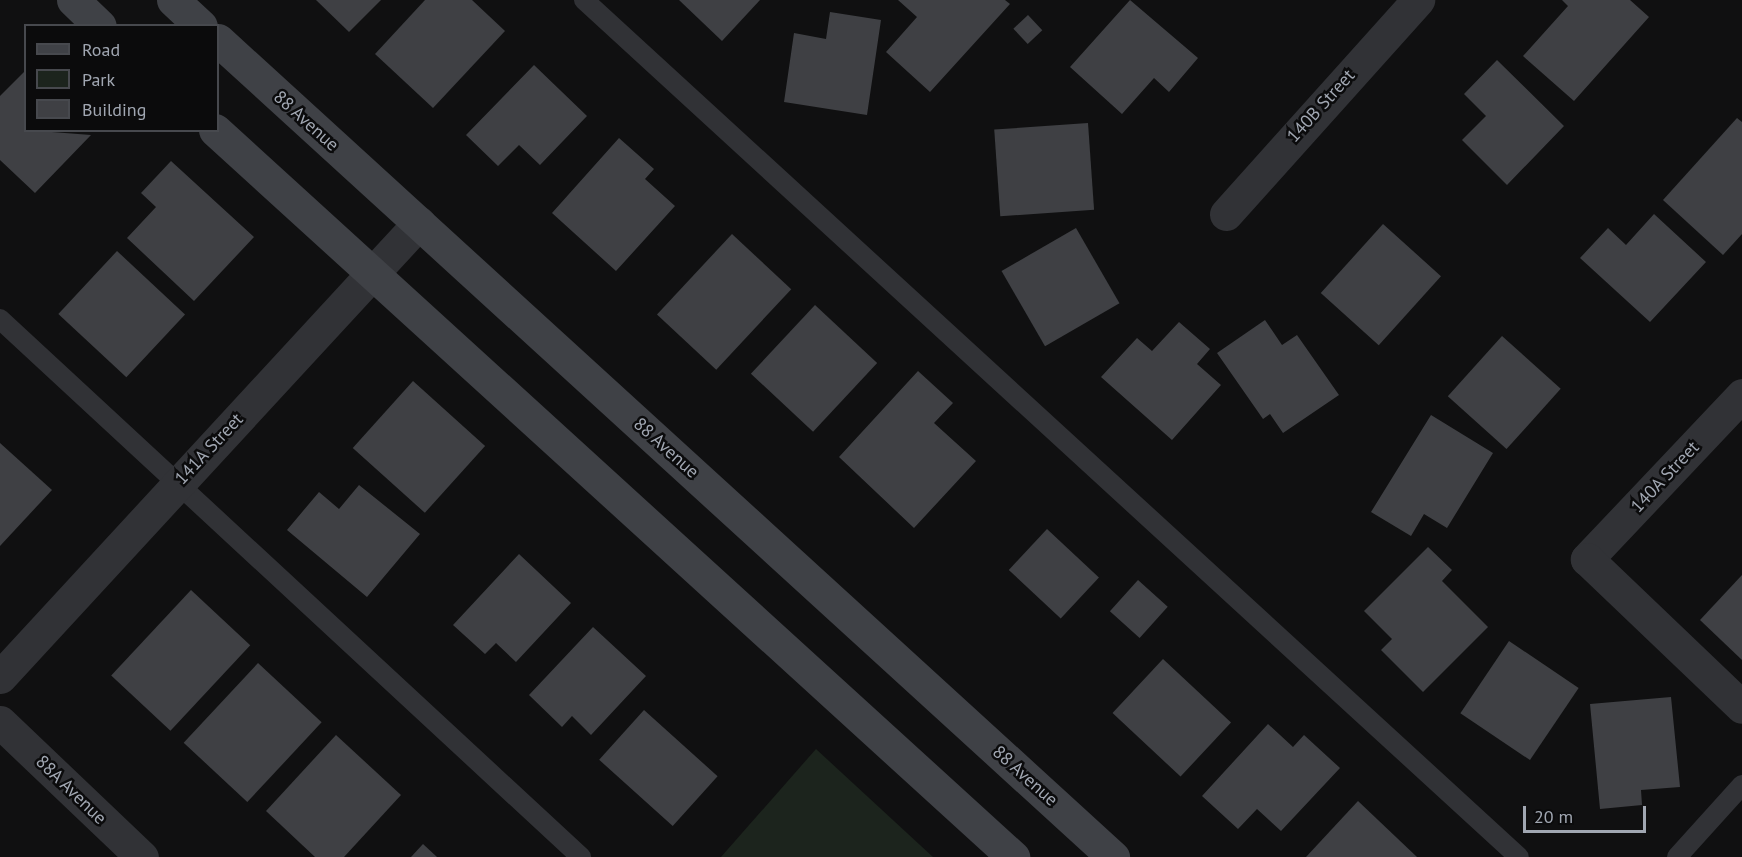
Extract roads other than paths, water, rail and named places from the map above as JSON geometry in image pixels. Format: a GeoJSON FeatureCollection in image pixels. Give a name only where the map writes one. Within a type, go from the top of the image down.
{"type":"FeatureCollection","features":[{"type":"Feature","properties":{"kind":"main road"},"geometry":{"type":"LineString","coordinates":[[73,0],[98,24]]}},
{"type":"Feature","properties":{"kind":"main road"},"geometry":{"type":"LineString","coordinates":[[173,0],[199,24]]}},
{"type":"Feature","properties":{"kind":"main road","name":"88 Avenue"},"geometry":{"type":"LineString","coordinates":[[219,41],[1113,857]]}},
{"type":"Feature","properties":{"kind":"main road"},"geometry":{"type":"LineString","coordinates":[[217,132],[1013,857]]}},
{"type":"Feature","properties":{"kind":"street","name":"140B Street"},"geometry":{"type":"LineString","coordinates":[[1226,214],[1418,0]]}},
{"type":"Feature","properties":{"kind":"street","name":"141A Street"},"geometry":{"type":"LineString","coordinates":[[0,677],[419,223]]}},
{"type":"Feature","properties":{"kind":"street","name":"140A Street"},"geometry":{"type":"LineString","coordinates":[[1742,396],[1587,559],[1742,707]]}},
{"type":"Feature","properties":{"kind":"street","name":"88A Avenue"},"geometry":{"type":"LineString","coordinates":[[0,722],[142,857]]}},
{"type":"Feature","properties":{"kind":"lane"},"geometry":{"type":"LineString","coordinates":[[584,0],[1519,857]]}},
{"type":"Feature","properties":{"kind":"lane"},"geometry":{"type":"LineString","coordinates":[[0,319],[179,482],[581,857]]}},
{"type":"Feature","properties":{"kind":"lane"},"geometry":{"type":"LineString","coordinates":[[1677,857],[1742,785]]}}]}
